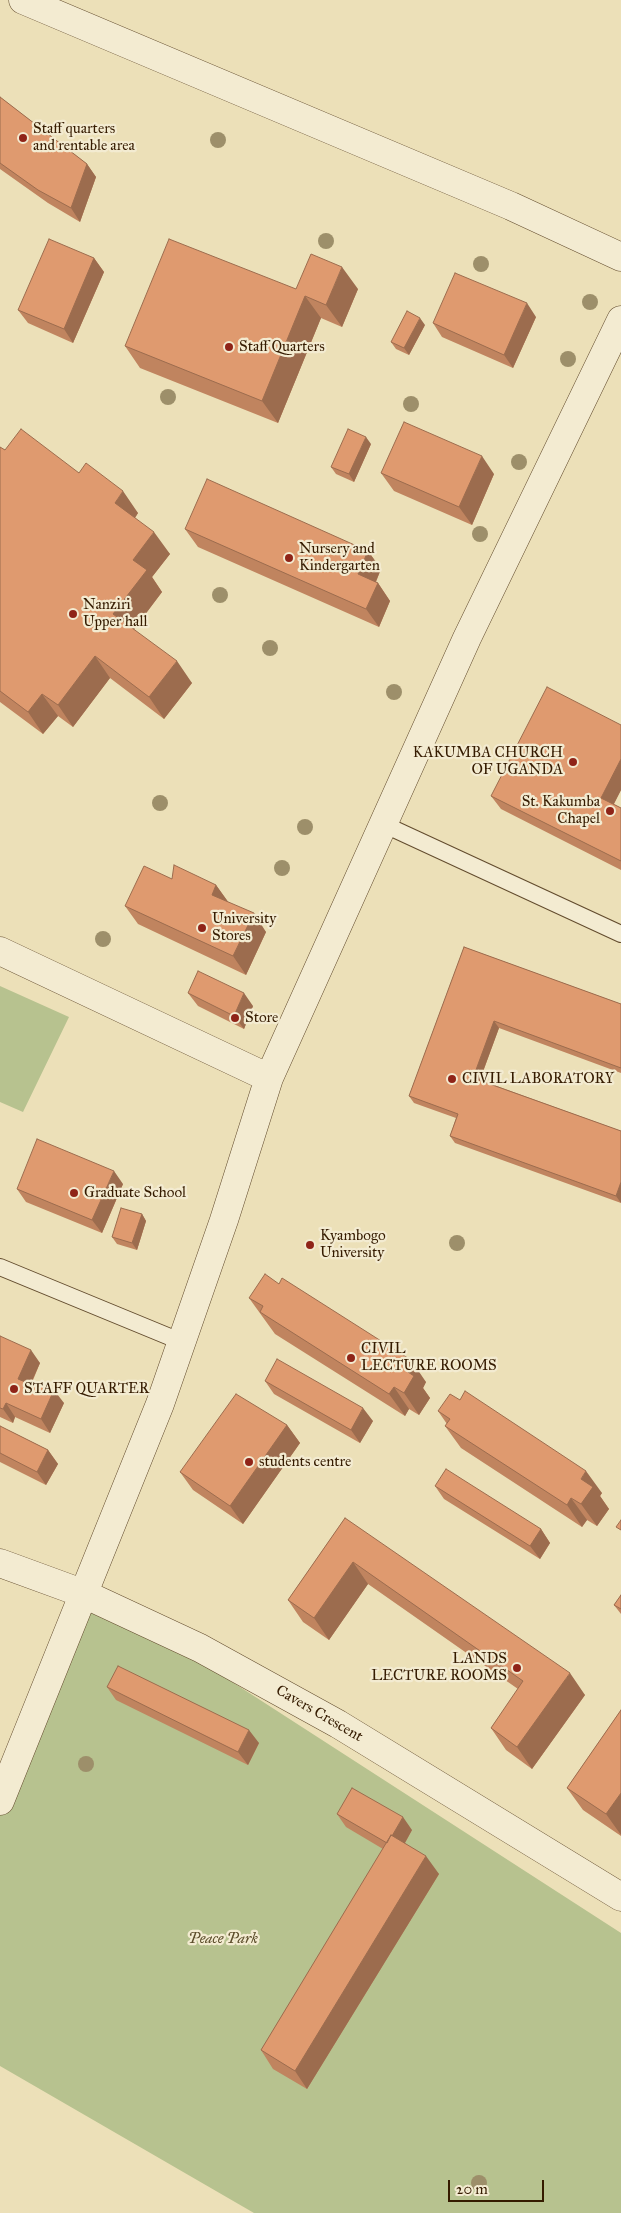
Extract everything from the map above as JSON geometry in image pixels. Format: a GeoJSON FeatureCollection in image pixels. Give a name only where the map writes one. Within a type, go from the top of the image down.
{"type":"FeatureCollection","features":[{"type":"Feature","properties":{"kind":"street"},"geometry":{"type":"LineString","coordinates":[[23,0],[502,202],[621,257]]}},
{"type":"Feature","properties":{"kind":"street"},"geometry":{"type":"LineString","coordinates":[[0,1801],[82,1593],[137,1463],[182,1342],[270,1078],[382,824],[467,638],[621,320]]}},
{"type":"Feature","properties":{"kind":"street"},"geometry":{"type":"LineString","coordinates":[[0,951],[270,1078]]}},
{"type":"Feature","properties":{"kind":"street","name":"Cavers Crescent"},"geometry":{"type":"LineString","coordinates":[[0,1563],[82,1593],[200,1648],[338,1724],[621,1896]]}},
{"type":"Feature","properties":{"kind":"lane"},"geometry":{"type":"LineString","coordinates":[[382,824],[621,934]]}},
{"type":"Feature","properties":{"kind":"lane"},"geometry":{"type":"LineString","coordinates":[[0,1267],[182,1342]]}},
{"type":"Feature","properties":{"kind":"green space"},"geometry":{"type":"Polygon","coordinates":[[[0,986],[69,1017],[23,1112],[0,1102],[0,986]]]}},
{"type":"Feature","properties":{"kind":"green space","name":"Peace Park"},"geometry":{"type":"Polygon","coordinates":[[[82,1585],[621,1933],[621,2213],[254,2213],[0,2066],[0,1797],[82,1585]]]}},
{"type":"Feature","properties":{"kind":"building","name":"Staff quarters and rentable area"},"geometry":{"type":"Polygon","coordinates":[[[0,97],[87,164],[71,208],[38,190],[0,163],[0,97]]]}},
{"type":"Feature","properties":{"kind":"building"},"geometry":{"type":"Polygon","coordinates":[[[49,239],[94,258],[64,329],[18,310],[49,239]]]}},
{"type":"Feature","properties":{"kind":"building","name":"Staff Quarters"},"geometry":{"type":"Polygon","coordinates":[[[169,239],[296,289],[311,254],[342,267],[326,305],[305,296],[262,401],[125,346],[169,239]]]}},
{"type":"Feature","properties":{"kind":"building"},"geometry":{"type":"Polygon","coordinates":[[[455,273],[527,303],[504,355],[433,323],[455,273]]]}},
{"type":"Feature","properties":{"kind":"building"},"geometry":{"type":"Polygon","coordinates":[[[407,311],[420,318],[404,348],[391,342],[407,311]]]}},
{"type":"Feature","properties":{"kind":"building"},"geometry":{"type":"Polygon","coordinates":[[[404,422],[482,456],[459,507],[381,473],[404,422]]]}},
{"type":"Feature","properties":{"kind":"building","name":"Nanziri Upper hall"},"geometry":{"type":"Polygon","coordinates":[[[21,429],[79,473],[86,463],[123,491],[115,503],[154,532],[133,560],[147,570],[113,614],[177,661],[149,697],[95,656],[58,705],[42,694],[28,712],[0,691],[0,447],[5,450],[21,429]]]}},
{"type":"Feature","properties":{"kind":"building"},"geometry":{"type":"Polygon","coordinates":[[[348,429],[366,437],[349,474],[331,467],[348,429]]]}},
{"type":"Feature","properties":{"kind":"building","name":"Nursery and Kindergarten"},"geometry":{"type":"Polygon","coordinates":[[[207,479],[368,551],[358,574],[378,583],[366,609],[185,529],[207,479]]]}},
{"type":"Feature","properties":{"kind":"building","name":"KAKUMBA CHURCH OF UGANDA"},"geometry":{"type":"Polygon","coordinates":[[[547,687],[621,725],[621,759],[601,798],[621,808],[621,861],[491,796],[547,687]]]}},
{"type":"Feature","properties":{"kind":"building","name":"University Stores"},"geometry":{"type":"Polygon","coordinates":[[[174,865],[216,885],[212,895],[254,913],[233,956],[125,906],[144,866],[172,879],[174,865]]]}},
{"type":"Feature","properties":{"kind":"building","name":"CIVIL LABORATORY"},"geometry":{"type":"Polygon","coordinates":[[[464,947],[621,1004],[621,1068],[494,1021],[473,1078],[621,1131],[621,1182],[616,1196],[450,1136],[458,1114],[409,1096],[464,947]]]}},
{"type":"Feature","properties":{"kind":"building"},"geometry":{"type":"Polygon","coordinates":[[[198,971],[244,993],[234,1016],[188,993],[198,971]]]}},
{"type":"Feature","properties":{"kind":"building","name":"Graduate School"},"geometry":{"type":"Polygon","coordinates":[[[37,1139],[114,1171],[92,1220],[17,1189],[37,1139]]]}},
{"type":"Feature","properties":{"kind":"building"},"geometry":{"type":"Polygon","coordinates":[[[121,1208],[142,1214],[132,1243],[112,1237],[121,1208]]]}},
{"type":"Feature","properties":{"kind":"building","name":"CIVIL LECTURE ROOMS"},"geometry":{"type":"Polygon","coordinates":[[[265,1274],[279,1284],[282,1278],[411,1360],[405,1370],[414,1376],[404,1393],[394,1387],[389,1394],[260,1312],[263,1306],[249,1298],[265,1274]]]}},
{"type":"Feature","properties":{"kind":"building"},"geometry":{"type":"Polygon","coordinates":[[[0,1336],[31,1350],[18,1379],[35,1386],[37,1382],[54,1390],[41,1419],[6,1403],[3,1409],[0,1408],[0,1336]]]}},
{"type":"Feature","properties":{"kind":"building"},"geometry":{"type":"Polygon","coordinates":[[[277,1359],[363,1408],[351,1430],[265,1381],[277,1359]]]}},
{"type":"Feature","properties":{"kind":"building","name":"CIVIL LECTURE ROOMS"},"geometry":{"type":"Polygon","coordinates":[[[465,1391],[586,1471],[581,1479],[593,1487],[581,1504],[571,1498],[567,1505],[445,1426],[450,1419],[438,1411],[450,1394],[460,1400],[465,1391]]]}},
{"type":"Feature","properties":{"kind":"building"},"geometry":{"type":"Polygon","coordinates":[[[236,1394],[287,1425],[230,1506],[180,1472],[236,1394]]]}},
{"type":"Feature","properties":{"kind":"building"},"geometry":{"type":"Polygon","coordinates":[[[0,1426],[48,1450],[37,1472],[0,1453],[0,1426]]]}},
{"type":"Feature","properties":{"kind":"building"},"geometry":{"type":"Polygon","coordinates":[[[446,1469],[541,1529],[530,1546],[435,1486],[446,1469]]]}},
{"type":"Feature","properties":{"kind":"building"},"geometry":{"type":"Polygon","coordinates":[[[345,1518],[570,1673],[517,1747],[491,1728],[523,1681],[353,1562],[314,1618],[288,1600],[345,1518]]]}},
{"type":"Feature","properties":{"kind":"building"},"geometry":{"type":"Polygon","coordinates":[[[621,1520],[621,1530],[616,1527],[621,1520]]]}},
{"type":"Feature","properties":{"kind":"building"},"geometry":{"type":"Polygon","coordinates":[[[621,1595],[621,1609],[614,1605],[621,1595]]]}},
{"type":"Feature","properties":{"kind":"building"},"geometry":{"type":"Polygon","coordinates":[[[118,1666],[249,1730],[238,1752],[107,1687],[118,1666]]]}},
{"type":"Feature","properties":{"kind":"building"},"geometry":{"type":"Polygon","coordinates":[[[621,1710],[621,1793],[606,1814],[567,1788],[621,1710]]]}},
{"type":"Feature","properties":{"kind":"building"},"geometry":{"type":"Polygon","coordinates":[[[352,1788],[403,1817],[387,1843],[337,1814],[352,1788]]]}},
{"type":"Feature","properties":{"kind":"building"},"geometry":{"type":"Polygon","coordinates":[[[391,1835],[426,1856],[295,2071],[261,2050],[391,1835]]]}},
{"type":"Feature","properties":{"kind":"place","name":"Staff quarters and rentable area"},"geometry":{"type":"Point","coordinates":[23,138]}},
{"type":"Feature","properties":{"kind":"place","name":"Staff Quarters"},"geometry":{"type":"Point","coordinates":[229,347]}},
{"type":"Feature","properties":{"kind":"place","name":"Nursery and Kindergarten"},"geometry":{"type":"Point","coordinates":[289,558]}},
{"type":"Feature","properties":{"kind":"place","name":"Nanziri Upper hall"},"geometry":{"type":"Point","coordinates":[73,614]}},
{"type":"Feature","properties":{"kind":"place","name":"KAKUMBA CHURCH OF UGANDA"},"geometry":{"type":"Point","coordinates":[573,762]}},
{"type":"Feature","properties":{"kind":"place","name":"St. Kakumba Chapel"},"geometry":{"type":"Point","coordinates":[610,811]}},
{"type":"Feature","properties":{"kind":"place","name":"University Stores"},"geometry":{"type":"Point","coordinates":[202,928]}},
{"type":"Feature","properties":{"kind":"place","name":"Store"},"geometry":{"type":"Point","coordinates":[235,1018]}},
{"type":"Feature","properties":{"kind":"place","name":"CIVIL LABORATORY"},"geometry":{"type":"Point","coordinates":[452,1079]}},
{"type":"Feature","properties":{"kind":"place","name":"Graduate School"},"geometry":{"type":"Point","coordinates":[74,1193]}},
{"type":"Feature","properties":{"kind":"place","name":"Kyambogo University"},"geometry":{"type":"Point","coordinates":[310,1245]}},
{"type":"Feature","properties":{"kind":"place","name":"CIVIL LECTURE ROOMS"},"geometry":{"type":"Point","coordinates":[351,1358]}},
{"type":"Feature","properties":{"kind":"place","name":"STAFF QUARTER"},"geometry":{"type":"Point","coordinates":[14,1389]}},
{"type":"Feature","properties":{"kind":"place","name":"students centre"},"geometry":{"type":"Point","coordinates":[249,1462]}},
{"type":"Feature","properties":{"kind":"place","name":"LANDS LECTURE ROOMS"},"geometry":{"type":"Point","coordinates":[517,1668]}}]}
